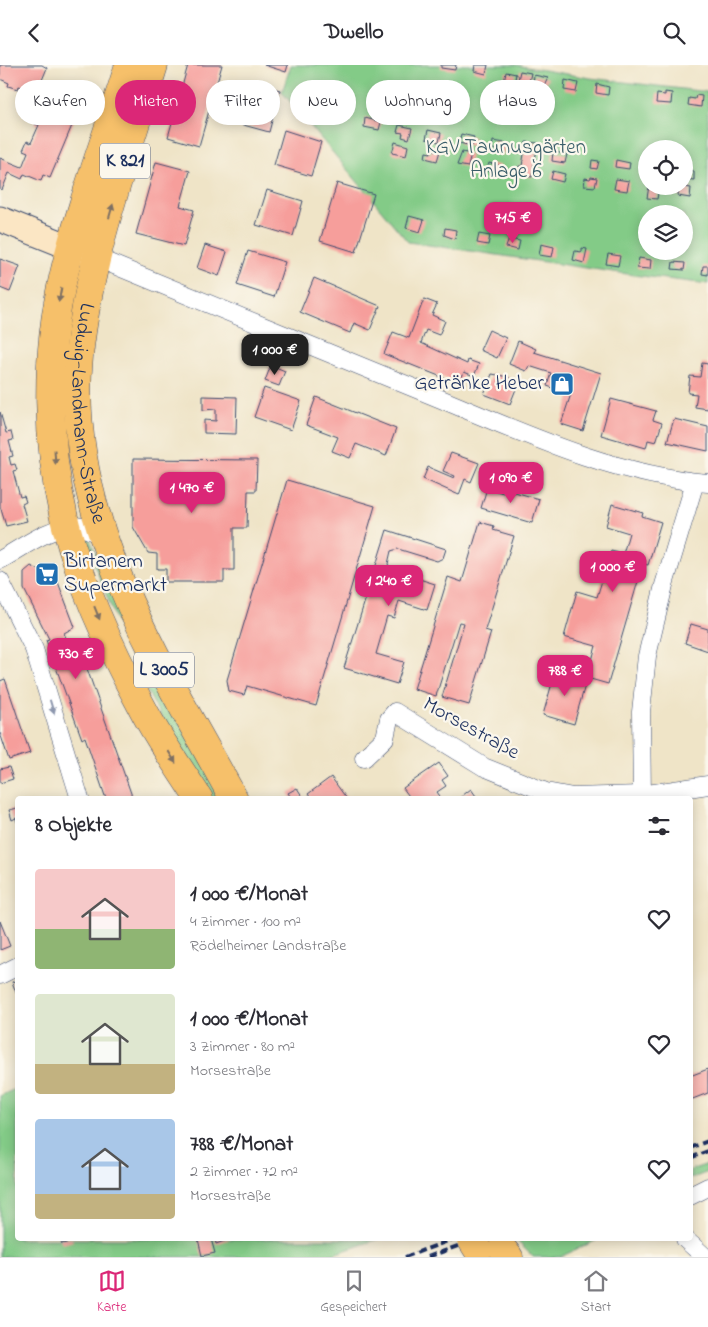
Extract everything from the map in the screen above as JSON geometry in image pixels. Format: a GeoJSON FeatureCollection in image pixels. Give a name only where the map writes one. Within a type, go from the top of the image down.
{"type":"FeatureCollection","features":[{"type":"Feature","properties":{"kind":"main road","name":"Ludwig-Landmann-Straße"},"geometry":{"type":"LineString","coordinates":[[129,65],[79,215],[57,312],[51,352],[55,464],[66,527],[97,613],[143,711],[197,796]]}},
{"type":"Feature","properties":{"kind":"main road","name":"Ludwig-Landmann-Straße"},"geometry":{"type":"LineString","coordinates":[[154,65],[97,258],[85,315],[79,358],[78,406],[82,455],[102,537],[142,629],[232,796]]}},
{"type":"Feature","properties":{"kind":"main road"},"geometry":{"type":"LineString","coordinates":[[0,219],[97,258]]}},
{"type":"Feature","properties":{"kind":"main road"},"geometry":{"type":"LineString","coordinates":[[118,661],[136,672],[145,674],[153,672],[159,660]]}},
{"type":"Feature","properties":{"kind":"street"},"geometry":{"type":"LineString","coordinates":[[97,258],[509,427],[633,471],[702,483],[664,585],[647,656],[641,712],[642,796]]}},
{"type":"Feature","properties":{"kind":"street"},"geometry":{"type":"LineString","coordinates":[[0,560],[50,533],[66,527],[78,526],[102,537]]}},
{"type":"Feature","properties":{"kind":"street"},"geometry":{"type":"LineString","coordinates":[[0,581],[34,649],[79,796]]}},
{"type":"Feature","properties":{"kind":"street","name":"Morsestraße"},"geometry":{"type":"LineString","coordinates":[[364,758],[385,738],[389,719],[395,712],[484,767],[546,792],[568,796]]}},
{"type":"Feature","properties":{"kind":"street","name":"Morsestraße"},"geometry":{"type":"LineString","coordinates":[[648,796],[708,785]]}},
{"type":"Feature","properties":{"kind":"street"},"geometry":{"type":"LineString","coordinates":[[0,975],[15,968]]}},
{"type":"Feature","properties":{"kind":"street"},"geometry":{"type":"LineString","coordinates":[[693,1194],[708,1187]]}},
{"type":"Feature","properties":{"kind":"street"},"geometry":{"type":"LineString","coordinates":[[688,1241],[705,1257]]}},
{"type":"Feature","properties":{"kind":"green space","name":"KGV Taunusgärten Anlage 6"},"geometry":{"type":"Polygon","coordinates":[[[291,65],[515,65],[590,78],[708,92],[708,284],[408,242],[310,125],[356,125],[356,80],[290,80],[290,102],[282,92],[291,65]]]}},
{"type":"Feature","properties":{"kind":"green space"},"geometry":{"type":"Polygon","coordinates":[[[88,535],[143,661],[134,660],[130,655],[83,536],[88,535]]]}},
{"type":"Feature","properties":{"kind":"green space"},"geometry":{"type":"Polygon","coordinates":[[[154,679],[223,796],[204,796],[141,680],[149,682],[154,679]]]}},
{"type":"Feature","properties":{"kind":"green space"},"geometry":{"type":"Polygon","coordinates":[[[15,1089],[15,1241],[372,1241],[325,1257],[0,1257],[0,1096],[15,1089]]]}},
{"type":"Feature","properties":{"kind":"green space"},"geometry":{"type":"Polygon","coordinates":[[[708,1164],[708,1172],[693,1178],[693,1169],[708,1164]]]}},
{"type":"Feature","properties":{"kind":"green space"},"geometry":{"type":"Polygon","coordinates":[[[517,1241],[595,1241],[560,1257],[533,1257],[517,1241]]]}},
{"type":"Feature","properties":{"kind":"building"},"geometry":{"type":"Polygon","coordinates":[[[0,65],[42,65],[47,68],[42,80],[15,80],[15,88],[8,86],[9,83],[0,79],[0,65]]]}},
{"type":"Feature","properties":{"kind":"building"},"geometry":{"type":"Polygon","coordinates":[[[188,65],[222,65],[218,80],[206,80],[206,121],[199,146],[168,137],[171,125],[196,125],[196,80],[184,80],[188,65]]]}},
{"type":"Feature","properties":{"kind":"building"},"geometry":{"type":"Polygon","coordinates":[[[264,65],[288,65],[286,72],[264,65]]]}},
{"type":"Feature","properties":{"kind":"building"},"geometry":{"type":"Polygon","coordinates":[[[441,65],[456,65],[455,70],[441,68],[441,65]]]}},
{"type":"Feature","properties":{"kind":"building"},"geometry":{"type":"Polygon","coordinates":[[[475,65],[488,65],[486,74],[474,71],[475,65]]]}},
{"type":"Feature","properties":{"kind":"building"},"geometry":{"type":"Polygon","coordinates":[[[520,71],[531,73],[529,80],[518,80],[520,71]]]}},
{"type":"Feature","properties":{"kind":"building"},"geometry":{"type":"Polygon","coordinates":[[[506,72],[516,74],[515,80],[504,80],[506,72]]]}},
{"type":"Feature","properties":{"kind":"building"},"geometry":{"type":"Polygon","coordinates":[[[534,75],[548,78],[547,80],[533,80],[534,75]]]}},
{"type":"Feature","properties":{"kind":"building"},"geometry":{"type":"Polygon","coordinates":[[[565,80],[578,83],[576,92],[564,90],[565,80]]]}},
{"type":"Feature","properties":{"kind":"building"},"geometry":{"type":"Polygon","coordinates":[[[597,84],[609,87],[608,95],[596,93],[597,84]]]}},
{"type":"Feature","properties":{"kind":"building"},"geometry":{"type":"Polygon","coordinates":[[[665,92],[672,93],[671,104],[656,103],[657,94],[665,95],[665,92]]]}},
{"type":"Feature","properties":{"kind":"building"},"geometry":{"type":"Polygon","coordinates":[[[696,95],[702,96],[701,107],[688,105],[689,98],[695,99],[696,95]]]}},
{"type":"Feature","properties":{"kind":"building"},"geometry":{"type":"Polygon","coordinates":[[[365,118],[366,125],[380,125],[379,130],[364,127],[365,118]]]}},
{"type":"Feature","properties":{"kind":"building"},"geometry":{"type":"Polygon","coordinates":[[[39,125],[72,125],[50,178],[43,175],[41,181],[24,174],[22,179],[9,173],[2,190],[0,189],[0,158],[22,167],[28,152],[23,150],[27,141],[31,143],[39,125]]]}},
{"type":"Feature","properties":{"kind":"building"},"geometry":{"type":"Polygon","coordinates":[[[243,125],[271,125],[269,132],[243,125]]]}},
{"type":"Feature","properties":{"kind":"building"},"geometry":{"type":"Polygon","coordinates":[[[399,125],[412,128],[409,139],[402,137],[403,133],[397,132],[399,125]]]}},
{"type":"Feature","properties":{"kind":"building"},"geometry":{"type":"Polygon","coordinates":[[[284,130],[321,142],[311,176],[274,165],[284,130]]]}},
{"type":"Feature","properties":{"kind":"building"},"geometry":{"type":"Polygon","coordinates":[[[428,130],[441,133],[439,142],[426,139],[428,130]]]}},
{"type":"Feature","properties":{"kind":"building"},"geometry":{"type":"Polygon","coordinates":[[[461,134],[474,137],[472,146],[459,143],[461,134]]]}},
{"type":"Feature","properties":{"kind":"building"},"geometry":{"type":"Polygon","coordinates":[[[493,141],[505,143],[503,155],[497,154],[498,150],[492,149],[493,141]]]}},
{"type":"Feature","properties":{"kind":"building"},"geometry":{"type":"Polygon","coordinates":[[[395,142],[408,146],[406,156],[392,153],[395,142]]]}},
{"type":"Feature","properties":{"kind":"building"},"geometry":{"type":"Polygon","coordinates":[[[526,142],[538,143],[532,177],[517,175],[519,166],[522,166],[526,142]]]}},
{"type":"Feature","properties":{"kind":"building"},"geometry":{"type":"Polygon","coordinates":[[[432,149],[440,151],[437,161],[425,158],[426,152],[431,153],[432,149]]]}},
{"type":"Feature","properties":{"kind":"building"},"geometry":{"type":"Polygon","coordinates":[[[462,152],[471,154],[468,167],[457,165],[462,152]]]}},
{"type":"Feature","properties":{"kind":"building"},"geometry":{"type":"Polygon","coordinates":[[[553,152],[567,154],[565,163],[552,161],[553,152]]]}},
{"type":"Feature","properties":{"kind":"building"},"geometry":{"type":"Polygon","coordinates":[[[592,160],[599,161],[597,169],[591,168],[592,160]]]}},
{"type":"Feature","properties":{"kind":"building"},"geometry":{"type":"Polygon","coordinates":[[[616,160],[630,163],[629,169],[615,167],[616,160]]]}},
{"type":"Feature","properties":{"kind":"building"},"geometry":{"type":"Polygon","coordinates":[[[156,162],[190,171],[180,206],[194,210],[184,246],[136,234],[156,162]]]}},
{"type":"Feature","properties":{"kind":"building"},"geometry":{"type":"Polygon","coordinates":[[[489,163],[501,166],[499,174],[487,171],[489,163]]]}},
{"type":"Feature","properties":{"kind":"building"},"geometry":{"type":"Polygon","coordinates":[[[553,171],[565,174],[563,182],[551,179],[553,171]]]}},
{"type":"Feature","properties":{"kind":"building"},"geometry":{"type":"Polygon","coordinates":[[[591,177],[597,178],[595,187],[584,186],[585,178],[590,179],[591,177]]]}},
{"type":"Feature","properties":{"kind":"building"},"geometry":{"type":"Polygon","coordinates":[[[616,179],[629,181],[627,191],[614,189],[616,179]]]}},
{"type":"Feature","properties":{"kind":"building"},"geometry":{"type":"Polygon","coordinates":[[[337,183],[374,194],[356,252],[320,241],[337,183]]]}},
{"type":"Feature","properties":{"kind":"building"},"geometry":{"type":"Polygon","coordinates":[[[267,190],[303,201],[293,236],[256,225],[267,190]]]}},
{"type":"Feature","properties":{"kind":"building"},"geometry":{"type":"Polygon","coordinates":[[[648,195],[658,195],[657,199],[647,198],[648,195]]]}},
{"type":"Feature","properties":{"kind":"building"},"geometry":{"type":"Polygon","coordinates":[[[678,195],[690,195],[690,198],[678,195]]]}},
{"type":"Feature","properties":{"kind":"building"},"geometry":{"type":"Polygon","coordinates":[[[409,216],[424,220],[420,232],[406,228],[409,216]]]}},
{"type":"Feature","properties":{"kind":"building"},"geometry":{"type":"Polygon","coordinates":[[[445,228],[456,230],[455,239],[444,235],[445,228]]]}},
{"type":"Feature","properties":{"kind":"building"},"geometry":{"type":"Polygon","coordinates":[[[479,234],[490,236],[488,245],[477,243],[479,234]]]}},
{"type":"Feature","properties":{"kind":"building"},"geometry":{"type":"Polygon","coordinates":[[[509,239],[520,241],[518,250],[506,247],[509,239]]]}},
{"type":"Feature","properties":{"kind":"building"},"geometry":{"type":"Polygon","coordinates":[[[541,244],[554,247],[552,257],[539,255],[541,244]]]}},
{"type":"Feature","properties":{"kind":"building"},"geometry":{"type":"Polygon","coordinates":[[[205,245],[227,252],[219,276],[197,268],[205,245]]]}},
{"type":"Feature","properties":{"kind":"building"},"geometry":{"type":"Polygon","coordinates":[[[582,248],[587,249],[584,263],[573,260],[575,251],[582,252],[582,248]]]}},
{"type":"Feature","properties":{"kind":"building"},"geometry":{"type":"Polygon","coordinates":[[[248,251],[285,262],[274,297],[237,285],[248,251]]]}},
{"type":"Feature","properties":{"kind":"building"},"geometry":{"type":"Polygon","coordinates":[[[608,254],[620,256],[618,266],[606,264],[608,254]]]}},
{"type":"Feature","properties":{"kind":"building"},"geometry":{"type":"Polygon","coordinates":[[[0,259],[20,266],[10,292],[0,288],[0,259]]]}},
{"type":"Feature","properties":{"kind":"building"},"geometry":{"type":"Polygon","coordinates":[[[639,260],[651,260],[650,269],[637,268],[639,260]]]}},
{"type":"Feature","properties":{"kind":"building"},"geometry":{"type":"Polygon","coordinates":[[[673,262],[685,263],[684,270],[672,269],[673,262]]]}},
{"type":"Feature","properties":{"kind":"building"},"geometry":{"type":"Polygon","coordinates":[[[703,266],[708,266],[708,275],[702,274],[703,266]]]}},
{"type":"Feature","properties":{"kind":"building"},"geometry":{"type":"Polygon","coordinates":[[[314,278],[380,306],[370,330],[354,323],[350,333],[300,312],[314,278]]]}},
{"type":"Feature","properties":{"kind":"building"},"geometry":{"type":"Polygon","coordinates":[[[424,299],[437,304],[432,315],[445,321],[439,335],[426,330],[421,343],[467,364],[468,360],[479,364],[474,376],[464,372],[459,384],[384,354],[393,332],[409,338],[424,299]]]}},
{"type":"Feature","properties":{"kind":"building"},"geometry":{"type":"Polygon","coordinates":[[[489,330],[506,338],[497,358],[480,350],[489,330]]]}},
{"type":"Feature","properties":{"kind":"building"},"geometry":{"type":"Polygon","coordinates":[[[518,341],[536,349],[534,352],[601,373],[583,431],[561,424],[571,394],[547,386],[551,373],[529,366],[526,371],[509,364],[518,341]]]}},
{"type":"Feature","properties":{"kind":"building"},"geometry":{"type":"Polygon","coordinates":[[[702,363],[708,364],[708,409],[695,407],[697,394],[688,393],[690,376],[700,377],[702,363]]]}},
{"type":"Feature","properties":{"kind":"building"},"geometry":{"type":"Polygon","coordinates":[[[271,365],[285,371],[279,386],[265,381],[271,365]]]}},
{"type":"Feature","properties":{"kind":"building"},"geometry":{"type":"Polygon","coordinates":[[[492,374],[509,377],[508,381],[518,384],[510,404],[484,394],[492,374]]]}},
{"type":"Feature","properties":{"kind":"building"},"geometry":{"type":"Polygon","coordinates":[[[264,388],[301,401],[291,430],[254,417],[264,388]]]}},
{"type":"Feature","properties":{"kind":"building"},"geometry":{"type":"Polygon","coordinates":[[[203,396],[237,397],[236,434],[204,433],[204,420],[216,421],[216,409],[203,410],[203,396]]]}},
{"type":"Feature","properties":{"kind":"building"},"geometry":{"type":"Polygon","coordinates":[[[316,397],[396,429],[386,456],[356,444],[350,458],[332,451],[338,437],[306,425],[316,397]]]}},
{"type":"Feature","properties":{"kind":"building"},"geometry":{"type":"Polygon","coordinates":[[[611,399],[656,411],[653,420],[662,423],[656,442],[648,440],[646,448],[601,435],[611,399]]]}},
{"type":"Feature","properties":{"kind":"building"},"geometry":{"type":"Polygon","coordinates":[[[0,412],[6,433],[11,432],[13,440],[9,441],[13,456],[9,457],[11,465],[15,464],[17,470],[13,471],[20,497],[24,496],[26,502],[22,504],[27,521],[6,526],[0,506],[0,412]]]}},
{"type":"Feature","properties":{"kind":"building"},"geometry":{"type":"Polygon","coordinates":[[[674,419],[708,427],[708,451],[667,442],[674,419]]]}},
{"type":"Feature","properties":{"kind":"building"},"geometry":{"type":"Polygon","coordinates":[[[451,453],[479,463],[471,482],[465,479],[459,495],[423,479],[428,467],[454,478],[455,476],[443,471],[451,453]]]}},
{"type":"Feature","properties":{"kind":"building"},"geometry":{"type":"Polygon","coordinates":[[[133,459],[257,460],[256,491],[248,491],[247,528],[234,528],[234,570],[224,570],[224,582],[166,582],[166,569],[157,569],[157,554],[148,553],[133,527],[133,459]]]}},
{"type":"Feature","properties":{"kind":"building"},"geometry":{"type":"Polygon","coordinates":[[[287,480],[375,506],[316,706],[247,686],[244,695],[229,691],[227,680],[287,480]]]}},
{"type":"Feature","properties":{"kind":"building"},"geometry":{"type":"Polygon","coordinates":[[[487,488],[503,493],[504,489],[539,499],[532,523],[481,508],[487,488]]]}},
{"type":"Feature","properties":{"kind":"building"},"geometry":{"type":"Polygon","coordinates":[[[612,504],[643,513],[642,516],[661,522],[648,565],[643,564],[608,684],[587,678],[596,646],[564,637],[577,591],[597,597],[611,551],[623,554],[629,533],[606,526],[612,504]]]}},
{"type":"Feature","properties":{"kind":"building"},"geometry":{"type":"Polygon","coordinates":[[[480,522],[494,526],[493,530],[514,536],[485,630],[491,632],[469,705],[442,697],[464,623],[459,622],[436,696],[414,689],[448,577],[462,582],[480,522]]]}},
{"type":"Feature","properties":{"kind":"building"},"geometry":{"type":"Polygon","coordinates":[[[387,530],[446,549],[443,558],[437,561],[398,549],[391,551],[388,564],[391,570],[435,584],[427,610],[399,601],[394,618],[387,616],[376,654],[404,662],[397,684],[344,668],[387,530]]]}},
{"type":"Feature","properties":{"kind":"building"},"geometry":{"type":"Polygon","coordinates":[[[31,566],[41,571],[53,569],[75,627],[64,633],[70,649],[79,646],[132,796],[105,796],[85,737],[82,739],[46,640],[49,639],[24,589],[24,572],[31,566]]]}},
{"type":"Feature","properties":{"kind":"building"},"geometry":{"type":"Polygon","coordinates":[[[691,624],[708,629],[708,651],[685,643],[691,624]]]}},
{"type":"Feature","properties":{"kind":"building"},"geometry":{"type":"Polygon","coordinates":[[[556,669],[587,678],[574,724],[543,715],[556,669]]]}},
{"type":"Feature","properties":{"kind":"building"},"geometry":{"type":"Polygon","coordinates":[[[5,679],[30,753],[9,760],[0,733],[0,681],[5,679]]]}},
{"type":"Feature","properties":{"kind":"building"},"geometry":{"type":"Polygon","coordinates":[[[439,763],[448,776],[442,780],[446,786],[437,792],[440,796],[409,796],[403,788],[439,763]]]}},
{"type":"Feature","properties":{"kind":"building"},"geometry":{"type":"Polygon","coordinates":[[[9,767],[13,779],[0,783],[0,769],[9,767]]]}},
{"type":"Feature","properties":{"kind":"building"},"geometry":{"type":"Polygon","coordinates":[[[331,777],[345,796],[310,796],[308,794],[331,777]]]}},
{"type":"Feature","properties":{"kind":"building"},"geometry":{"type":"Polygon","coordinates":[[[297,788],[302,796],[290,796],[288,793],[297,788]]]}},
{"type":"Feature","properties":{"kind":"building"},"geometry":{"type":"Polygon","coordinates":[[[471,789],[476,796],[462,796],[471,789]]]}},
{"type":"Feature","properties":{"kind":"building"},"geometry":{"type":"Polygon","coordinates":[[[15,809],[15,818],[12,820],[9,810],[15,809]]]}},
{"type":"Feature","properties":{"kind":"building"},"geometry":{"type":"Polygon","coordinates":[[[0,921],[10,946],[0,950],[0,921]]]}},
{"type":"Feature","properties":{"kind":"building"},"geometry":{"type":"Polygon","coordinates":[[[708,1069],[708,1093],[693,1099],[693,1075],[708,1069]]]}},
{"type":"Feature","properties":{"kind":"building"},"geometry":{"type":"Polygon","coordinates":[[[61,1241],[73,1241],[62,1244],[61,1241]]]}},
{"type":"Feature","properties":{"kind":"building"},"geometry":{"type":"Polygon","coordinates":[[[198,1241],[212,1241],[215,1253],[202,1256],[198,1241]]]}},
{"type":"Feature","properties":{"kind":"railway"},"geometry":{"type":"LineString","coordinates":[[693,1147],[708,1141]]}},
{"type":"Feature","properties":{"kind":"railway"},"geometry":{"type":"LineString","coordinates":[[693,1157],[708,1151]]}},
{"type":"Feature","properties":{"kind":"railway"},"geometry":{"type":"LineString","coordinates":[[405,1257],[448,1241]]}},
{"type":"Feature","properties":{"kind":"railway"},"geometry":{"type":"LineString","coordinates":[[428,1257],[472,1241]]}},
{"type":"Feature","properties":{"kind":"place","name":"Getränke Heber"},"geometry":{"type":"Point","coordinates":[562,384]}},
{"type":"Feature","properties":{"kind":"place","name":"Birtanem Supermarkt"},"geometry":{"type":"Point","coordinates":[47,574]}}]}
